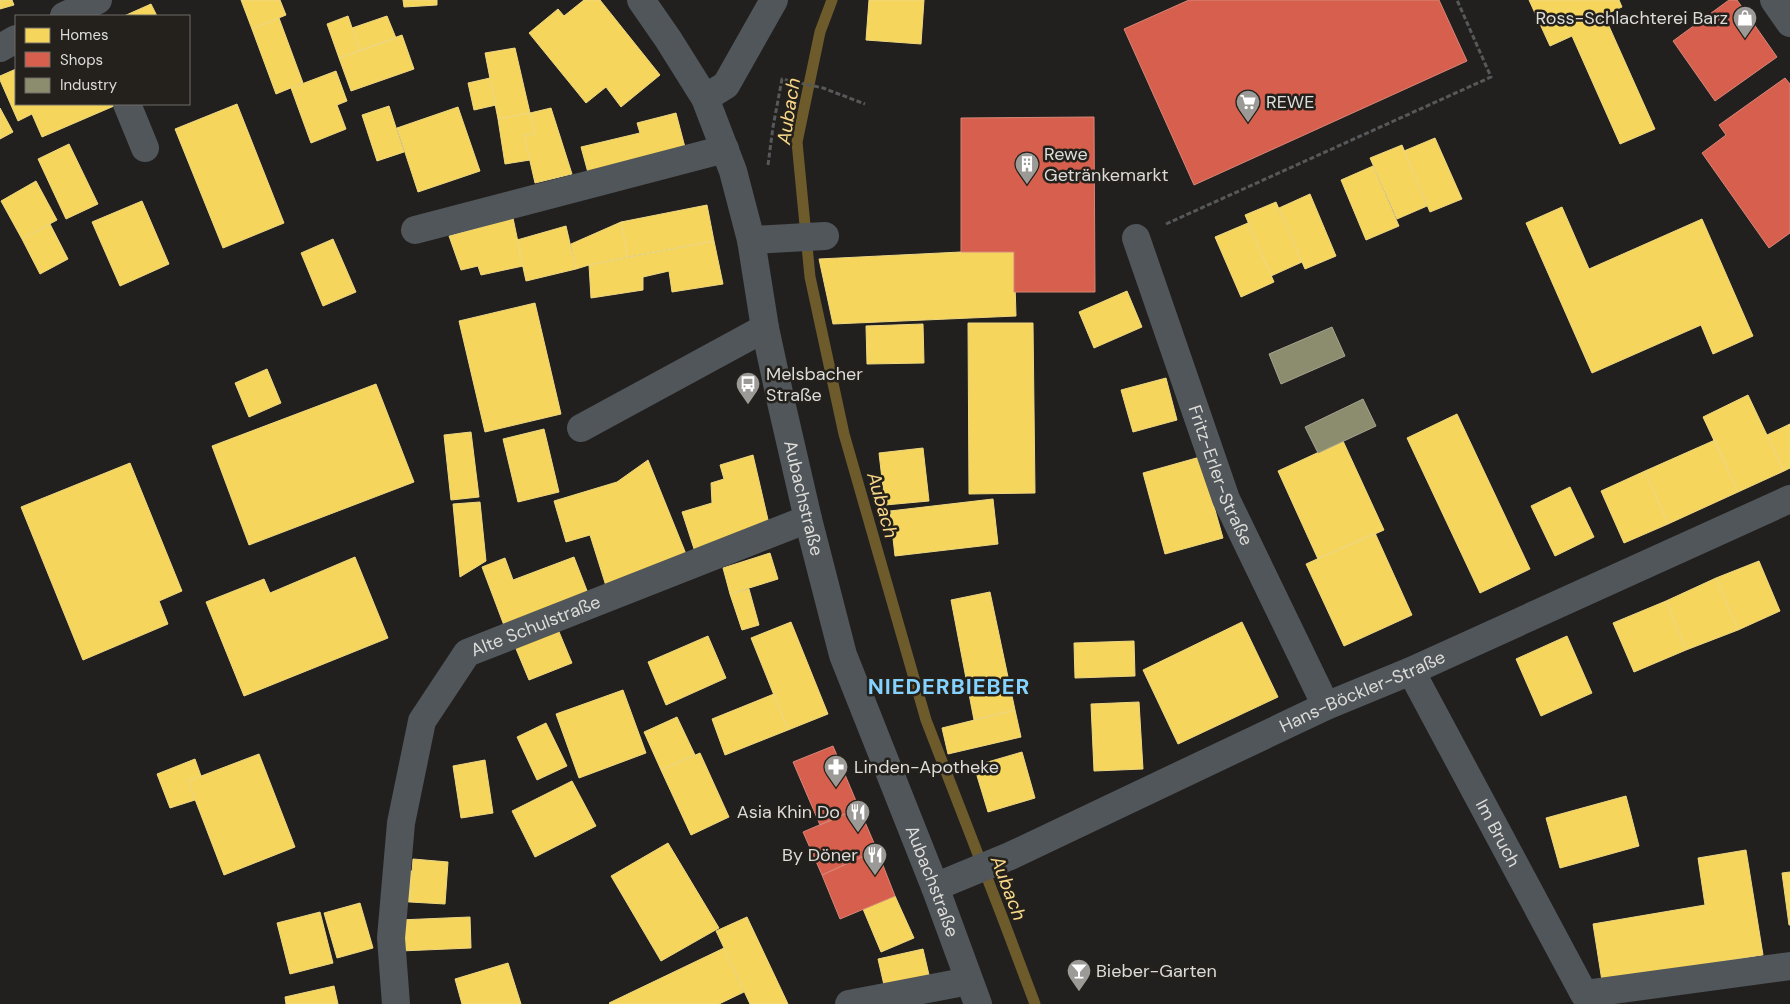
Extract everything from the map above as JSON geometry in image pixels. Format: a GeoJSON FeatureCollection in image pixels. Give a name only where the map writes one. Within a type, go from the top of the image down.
{"type":"FeatureCollection","features":[{"type":"Feature","properties":{"kind":"street"},"geometry":{"type":"LineString","coordinates":[[641,0],[705,98],[726,85],[774,0]]}},
{"type":"Feature","properties":{"kind":"street"},"geometry":{"type":"LineString","coordinates":[[1774,0],[1790,23]]}},
{"type":"Feature","properties":{"kind":"street"},"geometry":{"type":"LineString","coordinates":[[0,48],[15,40]]}},
{"type":"Feature","properties":{"kind":"street","name":"Aubachstraße"},"geometry":{"type":"LineString","coordinates":[[705,98],[726,149],[750,240],[765,328],[808,519],[843,655],[935,887],[973,992]]}},
{"type":"Feature","properties":{"kind":"street"},"geometry":{"type":"LineString","coordinates":[[127,105],[145,148]]}},
{"type":"Feature","properties":{"kind":"street"},"geometry":{"type":"LineString","coordinates":[[415,230],[726,149]]}},
{"type":"Feature","properties":{"kind":"street"},"geometry":{"type":"LineString","coordinates":[[750,240],[825,236]]}},
{"type":"Feature","properties":{"kind":"street","name":"Fritz-Erler-Straße"},"geometry":{"type":"LineString","coordinates":[[1136,238],[1226,499],[1326,706]]}},
{"type":"Feature","properties":{"kind":"street"},"geometry":{"type":"LineString","coordinates":[[581,428],[765,328]]}},
{"type":"Feature","properties":{"kind":"street","name":"Hans-Böckler-Straße"},"geometry":{"type":"LineString","coordinates":[[935,887],[1010,856],[1326,706],[1411,671],[1790,499]]}},
{"type":"Feature","properties":{"kind":"street","name":"Alte Schulstraße"},"geometry":{"type":"LineString","coordinates":[[396,1004],[391,938],[401,823],[422,721],[467,653],[808,519]]}},
{"type":"Feature","properties":{"kind":"street","name":"Im Bruch"},"geometry":{"type":"LineString","coordinates":[[1411,671],[1585,999],[1790,966]]}},
{"type":"Feature","properties":{"kind":"street"},"geometry":{"type":"LineString","coordinates":[[849,1004],[973,992]]}},
{"type":"Feature","properties":{"kind":"path"},"geometry":{"type":"LineString","coordinates":[[1136,238],[1491,77],[1457,0]]}},
{"type":"Feature","properties":{"kind":"path"},"geometry":{"type":"LineString","coordinates":[[772,127],[782,79],[823,88],[865,104]]}},
{"type":"Feature","properties":{"kind":"building: Homes"},"geometry":{"type":"Polygon","coordinates":[[[0,0],[12,0],[14,5],[0,9],[0,0]]]}},
{"type":"Feature","properties":{"kind":"building: Homes"},"geometry":{"type":"Polygon","coordinates":[[[241,0],[280,0],[286,15],[252,29],[241,0]]]}},
{"type":"Feature","properties":{"kind":"building: Homes"},"geometry":{"type":"Polygon","coordinates":[[[403,0],[437,0],[437,5],[404,7],[403,0]]]}},
{"type":"Feature","properties":{"kind":"building: Homes"},"geometry":{"type":"Polygon","coordinates":[[[584,0],[600,0],[660,75],[621,107],[606,87],[586,103],[529,33],[558,9],[564,16],[584,0]]]}},
{"type":"Feature","properties":{"kind":"building: Homes"},"geometry":{"type":"Polygon","coordinates":[[[869,0],[924,0],[921,44],[866,40],[869,0]]]}},
{"type":"Feature","properties":{"kind":"building: Homes"},"geometry":{"type":"Polygon","coordinates":[[[1529,0],[1619,0],[1622,7],[1604,15],[1655,129],[1620,144],[1572,36],[1550,46],[1529,0]]]}},
{"type":"Feature","properties":{"kind":"building: Homes"},"geometry":{"type":"Polygon","coordinates":[[[151,4],[156,15],[126,15],[151,4]]]}},
{"type":"Feature","properties":{"kind":"building: Homes"},"geometry":{"type":"Polygon","coordinates":[[[348,16],[360,51],[339,58],[327,24],[348,16]]]}},
{"type":"Feature","properties":{"kind":"building: Homes"},"geometry":{"type":"Polygon","coordinates":[[[387,16],[396,38],[360,51],[352,28],[387,16]]]}},
{"type":"Feature","properties":{"kind":"building: Homes"},"geometry":{"type":"Polygon","coordinates":[[[279,18],[303,83],[276,94],[252,29],[279,18]]]}},
{"type":"Feature","properties":{"kind":"building: Homes"},"geometry":{"type":"Polygon","coordinates":[[[402,35],[414,69],[351,91],[339,58],[402,35]]]}},
{"type":"Feature","properties":{"kind":"building: Homes"},"geometry":{"type":"Polygon","coordinates":[[[515,48],[530,113],[498,119],[485,53],[515,48]]]}},
{"type":"Feature","properties":{"kind":"building: Homes"},"geometry":{"type":"Polygon","coordinates":[[[15,69],[15,105],[114,106],[42,137],[32,114],[18,121],[0,76],[15,69]]]}},
{"type":"Feature","properties":{"kind":"building: Homes"},"geometry":{"type":"Polygon","coordinates":[[[336,71],[347,101],[337,105],[346,129],[311,143],[291,88],[336,71]]]}},
{"type":"Feature","properties":{"kind":"building: Homes"},"geometry":{"type":"Polygon","coordinates":[[[490,78],[496,105],[474,110],[468,83],[490,78]]]}},
{"type":"Feature","properties":{"kind":"building: Homes"},"geometry":{"type":"Polygon","coordinates":[[[237,104],[284,223],[223,248],[175,129],[237,104]]]}},
{"type":"Feature","properties":{"kind":"building: Homes"},"geometry":{"type":"Polygon","coordinates":[[[389,106],[404,152],[377,161],[362,115],[389,106]]]}},
{"type":"Feature","properties":{"kind":"building: Homes"},"geometry":{"type":"Polygon","coordinates":[[[458,107],[480,171],[418,192],[397,128],[458,107]]]}},
{"type":"Feature","properties":{"kind":"building: Homes"},"geometry":{"type":"Polygon","coordinates":[[[0,108],[13,132],[0,139],[0,108]]]}},
{"type":"Feature","properties":{"kind":"building: Homes"},"geometry":{"type":"Polygon","coordinates":[[[551,108],[572,174],[535,183],[524,135],[535,134],[530,113],[551,108]]]}},
{"type":"Feature","properties":{"kind":"building: Homes"},"geometry":{"type":"Polygon","coordinates":[[[530,113],[535,134],[524,135],[530,160],[505,164],[498,119],[530,113]]]}},
{"type":"Feature","properties":{"kind":"building: Homes"},"geometry":{"type":"Polygon","coordinates":[[[676,113],[687,155],[590,180],[581,147],[640,133],[637,123],[676,113]]]}},
{"type":"Feature","properties":{"kind":"building: Homes"},"geometry":{"type":"Polygon","coordinates":[[[1435,138],[1462,199],[1430,212],[1404,151],[1435,138]]]}},
{"type":"Feature","properties":{"kind":"building: Homes"},"geometry":{"type":"Polygon","coordinates":[[[69,144],[98,204],[66,219],[38,159],[69,144]]]}},
{"type":"Feature","properties":{"kind":"building: Homes"},"geometry":{"type":"Polygon","coordinates":[[[1402,145],[1427,206],[1397,219],[1370,158],[1402,145]]]}},
{"type":"Feature","properties":{"kind":"building: Homes"},"geometry":{"type":"Polygon","coordinates":[[[1373,166],[1399,226],[1366,240],[1341,180],[1373,166]]]}},
{"type":"Feature","properties":{"kind":"building: Homes"},"geometry":{"type":"Polygon","coordinates":[[[36,181],[57,220],[22,239],[1,201],[36,181]]]}},
{"type":"Feature","properties":{"kind":"building: Homes"},"geometry":{"type":"Polygon","coordinates":[[[1310,194],[1336,256],[1305,269],[1279,208],[1310,194]]]}},
{"type":"Feature","properties":{"kind":"building: Homes"},"geometry":{"type":"Polygon","coordinates":[[[142,201],[169,264],[120,286],[92,222],[142,201]]]}},
{"type":"Feature","properties":{"kind":"building: Homes"},"geometry":{"type":"Polygon","coordinates":[[[1276,202],[1302,262],[1271,276],[1245,215],[1276,202]]]}},
{"type":"Feature","properties":{"kind":"building: Homes"},"geometry":{"type":"Polygon","coordinates":[[[707,205],[714,241],[628,257],[621,222],[707,205]]]}},
{"type":"Feature","properties":{"kind":"building: Homes"},"geometry":{"type":"Polygon","coordinates":[[[1562,207],[1589,269],[1702,219],[1753,336],[1713,354],[1701,325],[1592,373],[1526,223],[1562,207]]]}},
{"type":"Feature","properties":{"kind":"building: Homes"},"geometry":{"type":"Polygon","coordinates":[[[513,218],[523,266],[481,275],[478,266],[461,270],[449,236],[513,218]]]}},
{"type":"Feature","properties":{"kind":"building: Homes"},"geometry":{"type":"Polygon","coordinates":[[[621,222],[628,257],[576,269],[571,244],[621,222]]]}},
{"type":"Feature","properties":{"kind":"building: Homes"},"geometry":{"type":"Polygon","coordinates":[[[1248,223],[1274,282],[1241,297],[1215,237],[1248,223]]]}},
{"type":"Feature","properties":{"kind":"building: Homes"},"geometry":{"type":"Polygon","coordinates":[[[50,224],[68,259],[40,274],[22,239],[50,224]]]}},
{"type":"Feature","properties":{"kind":"building: Homes"},"geometry":{"type":"Polygon","coordinates":[[[566,226],[576,269],[526,281],[517,240],[566,226]]]}},
{"type":"Feature","properties":{"kind":"building: Homes"},"geometry":{"type":"Polygon","coordinates":[[[333,239],[356,292],[323,306],[301,253],[333,239]]]}},
{"type":"Feature","properties":{"kind":"building: Homes"},"geometry":{"type":"Polygon","coordinates":[[[714,241],[723,284],[672,292],[669,271],[643,277],[643,290],[591,298],[589,265],[714,241]]]}},
{"type":"Feature","properties":{"kind":"building: Homes"},"geometry":{"type":"Polygon","coordinates":[[[961,252],[1014,252],[1016,316],[833,324],[819,259],[961,252]]]}},
{"type":"Feature","properties":{"kind":"building: Homes"},"geometry":{"type":"Polygon","coordinates":[[[1127,291],[1142,327],[1094,348],[1079,312],[1127,291]]]}},
{"type":"Feature","properties":{"kind":"building: Homes"},"geometry":{"type":"Polygon","coordinates":[[[535,303],[561,414],[485,432],[459,321],[535,303]]]}},
{"type":"Feature","properties":{"kind":"building: Homes"},"geometry":{"type":"Polygon","coordinates":[[[968,323],[1033,323],[1035,493],[969,494],[968,323]]]}},
{"type":"Feature","properties":{"kind":"building: Homes"},"geometry":{"type":"Polygon","coordinates":[[[923,324],[924,363],[867,364],[866,326],[923,324]]]}},
{"type":"Feature","properties":{"kind":"building: Homes"},"geometry":{"type":"Polygon","coordinates":[[[267,369],[281,403],[249,417],[235,383],[267,369]]]}},
{"type":"Feature","properties":{"kind":"building: Homes"},"geometry":{"type":"Polygon","coordinates":[[[1166,378],[1177,420],[1133,432],[1121,390],[1166,378]]]}},
{"type":"Feature","properties":{"kind":"building: Homes"},"geometry":{"type":"Polygon","coordinates":[[[376,384],[414,482],[249,545],[212,446],[376,384]]]}},
{"type":"Feature","properties":{"kind":"building: Homes"},"geometry":{"type":"Polygon","coordinates":[[[1748,395],[1784,471],[1738,492],[1703,417],[1748,395]]]}},
{"type":"Feature","properties":{"kind":"building: Homes"},"geometry":{"type":"Polygon","coordinates":[[[1457,414],[1530,569],[1480,593],[1407,438],[1457,414]]]}},
{"type":"Feature","properties":{"kind":"building: Homes"},"geometry":{"type":"Polygon","coordinates":[[[1790,424],[1790,468],[1784,471],[1767,435],[1790,424]]]}},
{"type":"Feature","properties":{"kind":"building: Homes"},"geometry":{"type":"Polygon","coordinates":[[[544,429],[559,492],[518,502],[503,439],[544,429]]]}},
{"type":"Feature","properties":{"kind":"building: Homes"},"geometry":{"type":"Polygon","coordinates":[[[471,432],[479,497],[451,500],[444,435],[471,432]]]}},
{"type":"Feature","properties":{"kind":"building: Homes"},"geometry":{"type":"Polygon","coordinates":[[[1715,440],[1738,492],[1668,524],[1645,471],[1715,440]]]}},
{"type":"Feature","properties":{"kind":"building: Homes"},"geometry":{"type":"Polygon","coordinates":[[[1343,441],[1384,530],[1318,559],[1278,471],[1343,441]]]}},
{"type":"Feature","properties":{"kind":"building: Homes"},"geometry":{"type":"Polygon","coordinates":[[[923,448],[929,501],[885,505],[879,453],[923,448]]]}},
{"type":"Feature","properties":{"kind":"building: Homes"},"geometry":{"type":"Polygon","coordinates":[[[753,455],[769,524],[697,558],[682,512],[712,503],[711,483],[724,479],[720,465],[753,455]]]}},
{"type":"Feature","properties":{"kind":"building: Homes"},"geometry":{"type":"Polygon","coordinates":[[[1200,457],[1223,538],[1165,554],[1143,473],[1200,457]]]}},
{"type":"Feature","properties":{"kind":"building: Homes"},"geometry":{"type":"Polygon","coordinates":[[[648,460],[688,559],[606,586],[590,535],[566,542],[554,501],[617,482],[648,460]]]}},
{"type":"Feature","properties":{"kind":"building: Homes"},"geometry":{"type":"Polygon","coordinates":[[[130,463],[182,591],[159,601],[168,624],[83,660],[21,507],[130,463]]]}},
{"type":"Feature","properties":{"kind":"building: Homes"},"geometry":{"type":"Polygon","coordinates":[[[1645,471],[1668,524],[1624,543],[1601,491],[1645,471]]]}},
{"type":"Feature","properties":{"kind":"building: Homes"},"geometry":{"type":"Polygon","coordinates":[[[1570,487],[1594,537],[1555,556],[1531,506],[1570,487]]]}},
{"type":"Feature","properties":{"kind":"building: Homes"},"geometry":{"type":"Polygon","coordinates":[[[993,499],[998,544],[895,556],[890,511],[993,499]]]}},
{"type":"Feature","properties":{"kind":"building: Homes"},"geometry":{"type":"Polygon","coordinates":[[[480,502],[486,561],[460,577],[453,504],[480,502]]]}},
{"type":"Feature","properties":{"kind":"building: Homes"},"geometry":{"type":"Polygon","coordinates":[[[1375,533],[1412,615],[1344,646],[1306,564],[1375,533]]]}},
{"type":"Feature","properties":{"kind":"building: Homes"},"geometry":{"type":"Polygon","coordinates":[[[770,553],[778,579],[730,594],[723,568],[770,553]]]}},
{"type":"Feature","properties":{"kind":"building: Homes"},"geometry":{"type":"Polygon","coordinates":[[[355,557],[388,638],[244,696],[206,602],[264,579],[270,593],[355,557]]]}},
{"type":"Feature","properties":{"kind":"building: Homes"},"geometry":{"type":"Polygon","coordinates":[[[574,557],[589,596],[505,628],[482,567],[505,558],[513,580],[574,557]]]}},
{"type":"Feature","properties":{"kind":"building: Homes"},"geometry":{"type":"Polygon","coordinates":[[[1759,561],[1780,611],[1738,630],[1716,578],[1759,561]]]}},
{"type":"Feature","properties":{"kind":"building: Homes"},"geometry":{"type":"Polygon","coordinates":[[[1716,578],[1738,630],[1686,650],[1666,601],[1716,578]]]}},
{"type":"Feature","properties":{"kind":"building: Homes"},"geometry":{"type":"Polygon","coordinates":[[[749,589],[759,625],[742,630],[730,594],[749,589]]]}},
{"type":"Feature","properties":{"kind":"building: Homes"},"geometry":{"type":"Polygon","coordinates":[[[990,592],[1015,710],[974,720],[951,600],[990,592]]]}},
{"type":"Feature","properties":{"kind":"building: Homes"},"geometry":{"type":"Polygon","coordinates":[[[1666,601],[1686,650],[1634,672],[1613,623],[1666,601]]]}},
{"type":"Feature","properties":{"kind":"building: Homes"},"geometry":{"type":"Polygon","coordinates":[[[791,622],[828,714],[788,730],[751,638],[791,622]]]}},
{"type":"Feature","properties":{"kind":"building: Homes"},"geometry":{"type":"Polygon","coordinates":[[[1242,622],[1278,697],[1178,744],[1143,670],[1242,622]]]}},
{"type":"Feature","properties":{"kind":"building: Homes"},"geometry":{"type":"Polygon","coordinates":[[[557,627],[572,663],[529,680],[514,644],[557,627]]]}},
{"type":"Feature","properties":{"kind":"building: Homes"},"geometry":{"type":"Polygon","coordinates":[[[708,636],[726,678],[666,705],[648,662],[708,636]]]}},
{"type":"Feature","properties":{"kind":"building: Homes"},"geometry":{"type":"Polygon","coordinates":[[[1567,636],[1592,693],[1541,716],[1516,659],[1567,636]]]}},
{"type":"Feature","properties":{"kind":"building: Homes"},"geometry":{"type":"Polygon","coordinates":[[[1134,641],[1135,676],[1075,678],[1074,643],[1134,641]]]}},
{"type":"Feature","properties":{"kind":"building: Homes"},"geometry":{"type":"Polygon","coordinates":[[[623,690],[646,753],[579,778],[556,714],[623,690]]]}},
{"type":"Feature","properties":{"kind":"building: Homes"},"geometry":{"type":"Polygon","coordinates":[[[774,694],[788,730],[725,755],[712,719],[774,694]]]}},
{"type":"Feature","properties":{"kind":"building: Homes"},"geometry":{"type":"Polygon","coordinates":[[[1139,702],[1143,769],[1094,771],[1091,704],[1139,702]]]}},
{"type":"Feature","properties":{"kind":"building: Homes"},"geometry":{"type":"Polygon","coordinates":[[[1015,710],[1021,737],[948,754],[942,728],[1015,710]]]}},
{"type":"Feature","properties":{"kind":"building: Homes"},"geometry":{"type":"Polygon","coordinates":[[[677,717],[695,755],[661,770],[644,732],[677,717]]]}},
{"type":"Feature","properties":{"kind":"building: Homes"},"geometry":{"type":"Polygon","coordinates":[[[546,723],[567,766],[537,780],[517,737],[546,723]]]}},
{"type":"Feature","properties":{"kind":"building: Homes"},"geometry":{"type":"Polygon","coordinates":[[[1022,752],[1035,798],[988,812],[974,766],[1022,752]]]}},
{"type":"Feature","properties":{"kind":"building: Homes"},"geometry":{"type":"Polygon","coordinates":[[[700,753],[729,817],[691,835],[661,770],[700,753]]]}},
{"type":"Feature","properties":{"kind":"building: Homes"},"geometry":{"type":"Polygon","coordinates":[[[259,754],[295,847],[224,875],[188,781],[259,754]]]}},
{"type":"Feature","properties":{"kind":"building: Homes"},"geometry":{"type":"Polygon","coordinates":[[[195,759],[201,776],[188,781],[195,800],[170,808],[157,774],[195,759]]]}},
{"type":"Feature","properties":{"kind":"building: Homes"},"geometry":{"type":"Polygon","coordinates":[[[485,760],[493,813],[461,818],[453,766],[485,760]]]}},
{"type":"Feature","properties":{"kind":"building: Homes"},"geometry":{"type":"Polygon","coordinates":[[[572,781],[596,826],[535,857],[512,811],[572,781]]]}},
{"type":"Feature","properties":{"kind":"building: Homes"},"geometry":{"type":"Polygon","coordinates":[[[1626,796],[1639,846],[1560,868],[1546,818],[1626,796]]]}},
{"type":"Feature","properties":{"kind":"building: Homes"},"geometry":{"type":"Polygon","coordinates":[[[668,843],[719,928],[661,961],[611,876],[668,843]]]}},
{"type":"Feature","properties":{"kind":"building: Homes"},"geometry":{"type":"Polygon","coordinates":[[[1746,850],[1763,955],[1602,981],[1593,924],[1705,905],[1698,858],[1746,850]]]}},
{"type":"Feature","properties":{"kind":"building: Homes"},"geometry":{"type":"Polygon","coordinates":[[[413,859],[448,862],[445,904],[410,902],[413,859]]]}},
{"type":"Feature","properties":{"kind":"building: Homes"},"geometry":{"type":"Polygon","coordinates":[[[402,870],[412,871],[410,902],[400,901],[402,870]]]}},
{"type":"Feature","properties":{"kind":"building: Homes"},"geometry":{"type":"Polygon","coordinates":[[[1790,872],[1790,925],[1789,925],[1782,873],[1790,872]]]}},
{"type":"Feature","properties":{"kind":"building: Homes"},"geometry":{"type":"Polygon","coordinates":[[[895,896],[914,938],[881,952],[863,909],[895,896]]]}},
{"type":"Feature","properties":{"kind":"building: Homes"},"geometry":{"type":"Polygon","coordinates":[[[360,903],[373,948],[337,958],[324,913],[360,903]]]}},
{"type":"Feature","properties":{"kind":"building: Homes"},"geometry":{"type":"Polygon","coordinates":[[[320,912],[333,963],[290,974],[277,923],[320,912]]]}},
{"type":"Feature","properties":{"kind":"building: Homes"},"geometry":{"type":"Polygon","coordinates":[[[470,917],[471,948],[400,951],[399,920],[470,917]]]}},
{"type":"Feature","properties":{"kind":"building: Homes"},"geometry":{"type":"Polygon","coordinates":[[[747,917],[788,1004],[750,1004],[716,931],[747,917]]]}},
{"type":"Feature","properties":{"kind":"building: Homes"},"geometry":{"type":"Polygon","coordinates":[[[724,948],[744,992],[719,1004],[609,1003],[724,948]]]}},
{"type":"Feature","properties":{"kind":"building: Homes"},"geometry":{"type":"Polygon","coordinates":[[[923,949],[929,975],[884,985],[878,959],[923,949]]]}},
{"type":"Feature","properties":{"kind":"building: Homes"},"geometry":{"type":"Polygon","coordinates":[[[508,963],[521,1004],[462,1004],[455,979],[508,963]]]}},
{"type":"Feature","properties":{"kind":"building: Homes"},"geometry":{"type":"Polygon","coordinates":[[[334,986],[338,1004],[286,1004],[285,997],[334,986]]]}},
{"type":"Feature","properties":{"kind":"building: Shops","name":"REWE"},"geometry":{"type":"Polygon","coordinates":[[[1189,0],[1439,0],[1467,61],[1194,185],[1124,29],[1189,0]]]}},
{"type":"Feature","properties":{"kind":"building: Shops"},"geometry":{"type":"Polygon","coordinates":[[[1729,0],[1737,0],[1777,57],[1715,101],[1673,41],[1729,0]]]}},
{"type":"Feature","properties":{"kind":"building: Shops"},"geometry":{"type":"Polygon","coordinates":[[[1785,78],[1790,84],[1790,233],[1769,248],[1702,153],[1726,135],[1719,125],[1785,78]]]}},
{"type":"Feature","properties":{"kind":"building: Shops","name":"Rewe Getränkemarkt"},"geometry":{"type":"Polygon","coordinates":[[[1094,117],[1095,292],[1014,292],[1014,252],[961,252],[961,118],[1094,117]]]}},
{"type":"Feature","properties":{"kind":"building: Shops"},"geometry":{"type":"Polygon","coordinates":[[[833,746],[859,808],[820,825],[793,762],[833,746]]]}},
{"type":"Feature","properties":{"kind":"building: Shops"},"geometry":{"type":"Polygon","coordinates":[[[859,808],[877,850],[822,875],[803,832],[859,808]]]}},
{"type":"Feature","properties":{"kind":"building: Shops"},"geometry":{"type":"Polygon","coordinates":[[[877,850],[895,896],[840,919],[822,875],[877,850]]]}},
{"type":"Feature","properties":{"kind":"building: Industry"},"geometry":{"type":"Polygon","coordinates":[[[1332,327],[1345,356],[1281,384],[1269,354],[1332,327]]]}},
{"type":"Feature","properties":{"kind":"building: Industry"},"geometry":{"type":"Polygon","coordinates":[[[1363,399],[1376,426],[1318,453],[1305,427],[1363,399]]]}},
{"type":"Feature","properties":{"kind":"waterway","name":"Aubach"},"geometry":{"type":"LineString","coordinates":[[832,0],[820,32],[797,142],[810,277],[844,434],[926,720],[1035,1004]]}},
{"type":"Feature","properties":{"kind":"place","name":"Ross-Schlachterei Barz"},"geometry":{"type":"Point","coordinates":[1745,39]}},
{"type":"Feature","properties":{"kind":"place","name":"REWE"},"geometry":{"type":"Point","coordinates":[1248,123]}},
{"type":"Feature","properties":{"kind":"place","name":"Rewe Getränkemarkt"},"geometry":{"type":"Point","coordinates":[1027,185]}},
{"type":"Feature","properties":{"kind":"place","name":"Melsbacher Straße"},"geometry":{"type":"Point","coordinates":[748,405]}},
{"type":"Feature","properties":{"kind":"place","name":"Linden-Apotheke"},"geometry":{"type":"Point","coordinates":[836,788]}},
{"type":"Feature","properties":{"kind":"place","name":"Asia Khin Do"},"geometry":{"type":"Point","coordinates":[858,833]}},
{"type":"Feature","properties":{"kind":"place","name":"By Döner"},"geometry":{"type":"Point","coordinates":[875,876]}},
{"type":"Feature","properties":{"kind":"place","name":"Bieber-Garten"},"geometry":{"type":"Point","coordinates":[1079,992]}},
{"type":"Feature","properties":{"kind":"district","name":"NIEDERBIEBER"},"geometry":{"type":"Point","coordinates":[949,686]}}]}
